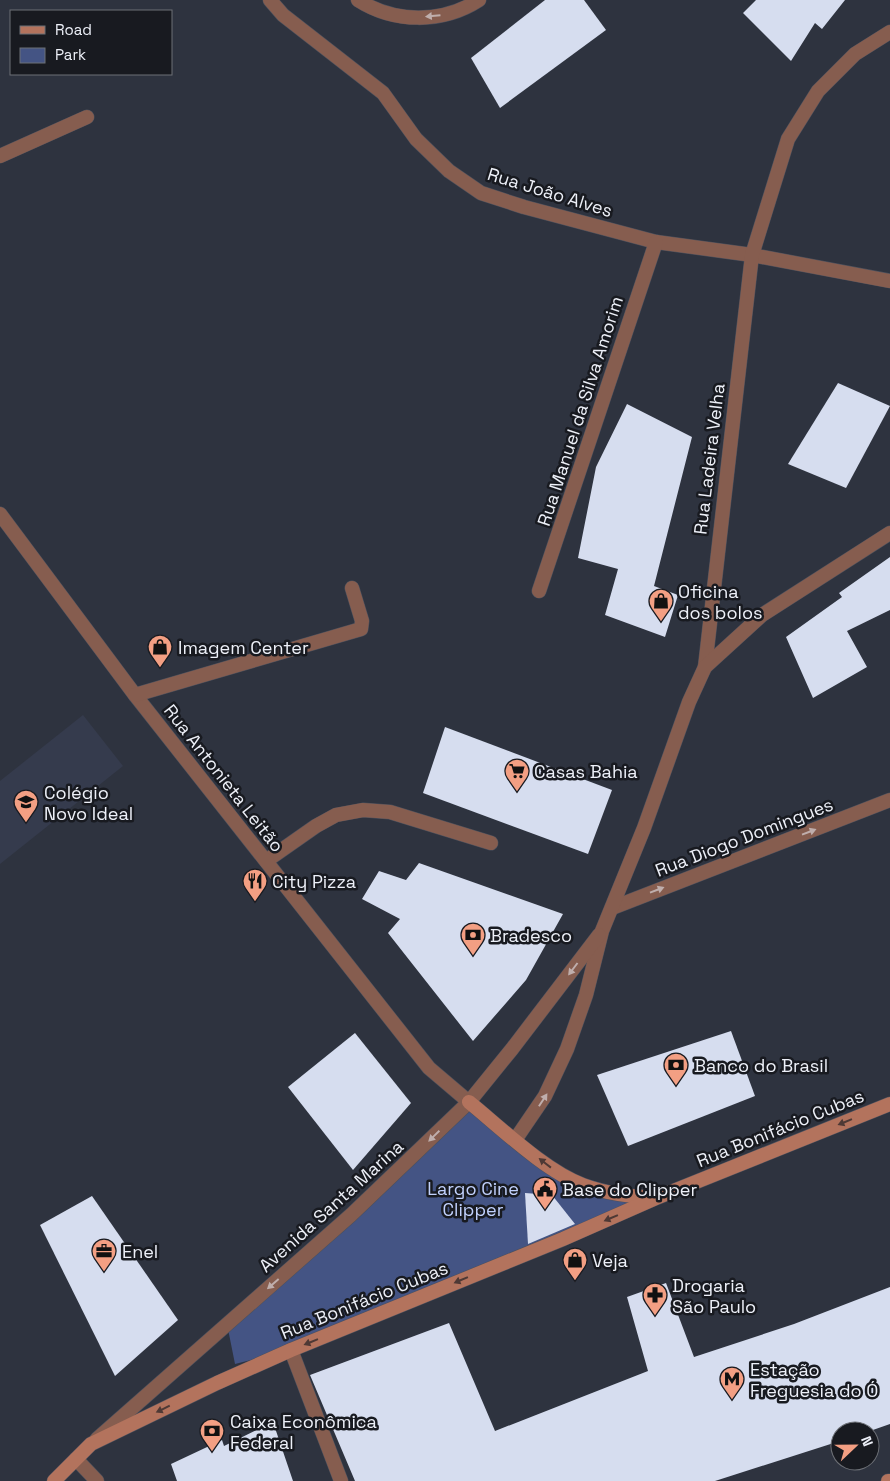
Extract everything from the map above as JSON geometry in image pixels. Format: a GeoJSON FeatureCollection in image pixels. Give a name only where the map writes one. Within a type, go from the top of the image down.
{"type":"FeatureCollection","features":[{"type":"Feature","properties":{"kind":"main road","name":"Rua Bonifácio Cubas"},"geometry":{"type":"LineString","coordinates":[[469,1102],[554,1170],[583,1185],[616,1195],[656,1198]]}},
{"type":"Feature","properties":{"kind":"main road","name":"Rua Bonifácio Cubas"},"geometry":{"type":"LineString","coordinates":[[91,1444],[217,1383],[291,1350],[656,1198],[890,1104]]}},
{"type":"Feature","properties":{"kind":"main road","name":"Avenida Santa Marina"},"geometry":{"type":"LineString","coordinates":[[54,1481],[91,1444]]}},
{"type":"Feature","properties":{"kind":"street","name":"Rua João Alves"},"geometry":{"type":"LineString","coordinates":[[270,0],[283,14],[383,93],[416,139],[448,171],[480,193],[524,207],[656,242],[752,255],[890,281]]}},
{"type":"Feature","properties":{"kind":"street"},"geometry":{"type":"LineString","coordinates":[[358,0],[373,10],[406,17],[439,16],[466,8],[479,0]]}},
{"type":"Feature","properties":{"kind":"street","name":"Rua Ladeira Velha"},"geometry":{"type":"LineString","coordinates":[[705,667],[752,255],[788,139],[818,92],[855,54],[890,32]]}},
{"type":"Feature","properties":{"kind":"street"},"geometry":{"type":"LineString","coordinates":[[0,156],[87,117]]}},
{"type":"Feature","properties":{"kind":"street","name":"Rua Manuel da Silva Amorim"},"geometry":{"type":"LineString","coordinates":[[540,591],[656,242]]}},
{"type":"Feature","properties":{"kind":"street","name":"Rua Antonieta Leitão"},"geometry":{"type":"LineString","coordinates":[[0,514],[135,695],[429,1068],[469,1102]]}},
{"type":"Feature","properties":{"kind":"street"},"geometry":{"type":"LineString","coordinates":[[705,667],[762,615],[890,533]]}},
{"type":"Feature","properties":{"kind":"street"},"geometry":{"type":"LineString","coordinates":[[135,695],[361,629],[362,621],[352,588]]}},
{"type":"Feature","properties":{"kind":"street","name":"Avenida Santa Marina"},"geometry":{"type":"LineString","coordinates":[[515,1140],[545,1096],[567,1049],[586,995],[602,931],[644,828],[689,702],[705,667]]}},
{"type":"Feature","properties":{"kind":"street","name":"Rua Diogo Domingues"},"geometry":{"type":"LineString","coordinates":[[612,908],[890,800]]}},
{"type":"Feature","properties":{"kind":"street"},"geometry":{"type":"LineString","coordinates":[[266,861],[316,826],[336,815],[363,810],[390,812],[492,843]]}},
{"type":"Feature","properties":{"kind":"street","name":"Avenida Santa Marina"},"geometry":{"type":"LineString","coordinates":[[91,1444],[351,1215],[469,1102],[518,1042],[602,931]]}},
{"type":"Feature","properties":{"kind":"street"},"geometry":{"type":"LineString","coordinates":[[291,1350],[341,1481]]}},
{"type":"Feature","properties":{"kind":"street"},"geometry":{"type":"LineString","coordinates":[[76,1459],[97,1481]]}},
{"type":"Feature","properties":{"kind":"shaded area","name":"Colégio Novo Ideal"},"geometry":{"type":"Polygon","coordinates":[[[83,715],[123,766],[0,864],[0,781],[83,715]]]}},
{"type":"Feature","properties":{"kind":"green space","name":"Largo Cine Clipper"},"geometry":{"type":"Polygon","coordinates":[[[469,1102],[554,1170],[656,1198],[291,1350],[235,1364],[227,1324],[469,1102]]]}},
{"type":"Feature","properties":{"kind":"building"},"geometry":{"type":"Polygon","coordinates":[[[545,0],[584,0],[606,30],[500,108],[471,58],[545,0]]]}},
{"type":"Feature","properties":{"kind":"building"},"geometry":{"type":"Polygon","coordinates":[[[756,0],[845,0],[822,29],[815,23],[791,61],[743,13],[756,0]]]}},
{"type":"Feature","properties":{"kind":"building"},"geometry":{"type":"Polygon","coordinates":[[[838,383],[890,406],[846,488],[788,464],[838,383]]]}},
{"type":"Feature","properties":{"kind":"building"},"geometry":{"type":"Polygon","coordinates":[[[627,404],[692,437],[654,586],[678,595],[665,637],[605,615],[618,569],[578,558],[596,467],[627,404]]]}},
{"type":"Feature","properties":{"kind":"building"},"geometry":{"type":"Polygon","coordinates":[[[890,557],[890,610],[847,631],[867,667],[813,698],[786,637],[842,597],[839,593],[890,557]]]}},
{"type":"Feature","properties":{"kind":"building","name":"Casas Bahia"},"geometry":{"type":"Polygon","coordinates":[[[445,727],[612,790],[588,854],[423,793],[445,727]]]}},
{"type":"Feature","properties":{"kind":"building","name":"Bradesco"},"geometry":{"type":"Polygon","coordinates":[[[419,863],[563,914],[526,980],[473,1041],[388,933],[400,919],[362,899],[379,871],[406,880],[419,863]]]}},
{"type":"Feature","properties":{"kind":"building","name":"Banco do Brasil"},"geometry":{"type":"Polygon","coordinates":[[[731,1031],[755,1096],[628,1146],[597,1075],[731,1031]]]}},
{"type":"Feature","properties":{"kind":"building"},"geometry":{"type":"Polygon","coordinates":[[[355,1033],[411,1103],[353,1170],[288,1087],[355,1033]]]}},
{"type":"Feature","properties":{"kind":"building","name":"Base do Clipper"},"geometry":{"type":"Polygon","coordinates":[[[525,1193],[552,1195],[575,1224],[528,1244],[525,1193]]]}},
{"type":"Feature","properties":{"kind":"building","name":"Enel"},"geometry":{"type":"Polygon","coordinates":[[[92,1196],[178,1320],[115,1376],[40,1225],[92,1196]]]}},
{"type":"Feature","properties":{"kind":"building","name":"Estação Freguesia do Ó"},"geometry":{"type":"Polygon","coordinates":[[[666,1283],[694,1357],[794,1324],[890,1287],[890,1424],[880,1428],[880,1421],[830,1421],[830,1444],[715,1481],[355,1481],[310,1375],[449,1323],[495,1431],[648,1371],[627,1297],[666,1283]]]}},
{"type":"Feature","properties":{"kind":"building"},"geometry":{"type":"Polygon","coordinates":[[[273,1422],[293,1481],[177,1481],[171,1464],[222,1440],[224,1446],[273,1422]]]}},
{"type":"Feature","properties":{"kind":"place","name":"Oficina dos bolos"},"geometry":{"type":"Point","coordinates":[661,622]}},
{"type":"Feature","properties":{"kind":"place","name":"Imagem Center"},"geometry":{"type":"Point","coordinates":[160,668]}},
{"type":"Feature","properties":{"kind":"place","name":"Casas Bahia"},"geometry":{"type":"Point","coordinates":[517,792]}},
{"type":"Feature","properties":{"kind":"place","name":"Colégio Novo Ideal"},"geometry":{"type":"Point","coordinates":[26,823]}},
{"type":"Feature","properties":{"kind":"place","name":"City Pizza"},"geometry":{"type":"Point","coordinates":[255,902]}},
{"type":"Feature","properties":{"kind":"place","name":"Bradesco"},"geometry":{"type":"Point","coordinates":[473,956]}},
{"type":"Feature","properties":{"kind":"place","name":"Banco do Brasil"},"geometry":{"type":"Point","coordinates":[676,1086]}},
{"type":"Feature","properties":{"kind":"place","name":"Base do Clipper"},"geometry":{"type":"Point","coordinates":[545,1210]}},
{"type":"Feature","properties":{"kind":"place","name":"Enel"},"geometry":{"type":"Point","coordinates":[104,1272]}},
{"type":"Feature","properties":{"kind":"place","name":"Veja"},"geometry":{"type":"Point","coordinates":[575,1281]}},
{"type":"Feature","properties":{"kind":"place","name":"Drogaria São Paulo"},"geometry":{"type":"Point","coordinates":[655,1316]}},
{"type":"Feature","properties":{"kind":"place","name":"Estação Freguesia do Ó"},"geometry":{"type":"Point","coordinates":[732,1400]}},
{"type":"Feature","properties":{"kind":"place","name":"Caixa Econômica Federal"},"geometry":{"type":"Point","coordinates":[212,1452]}}]}
